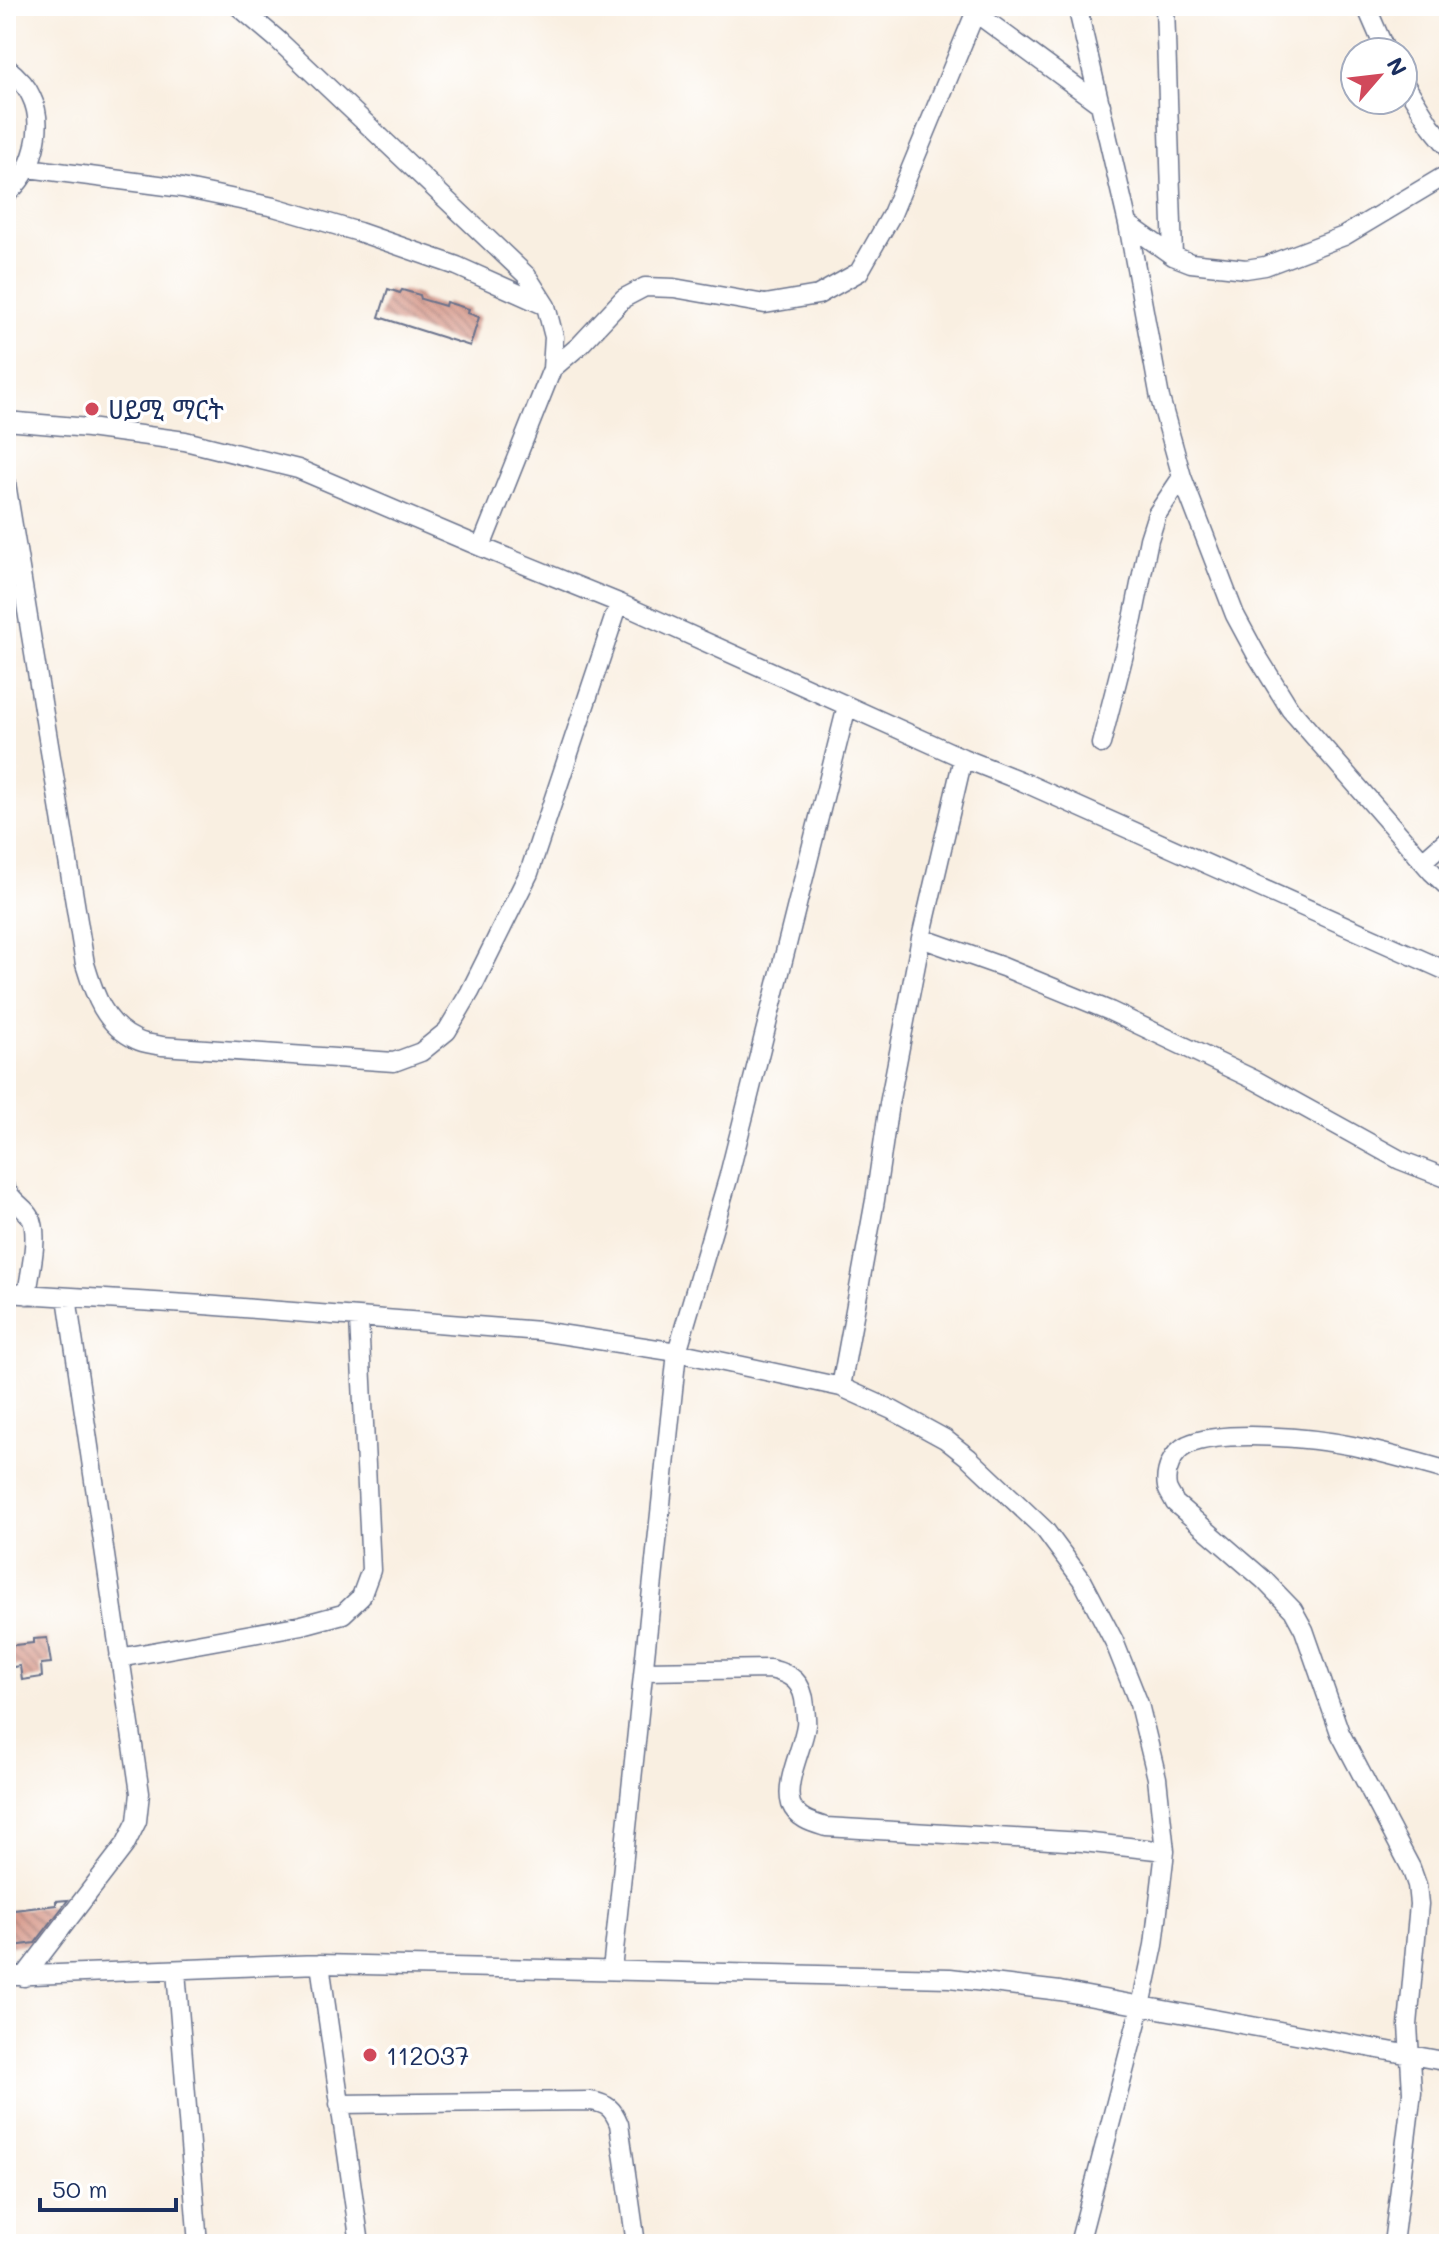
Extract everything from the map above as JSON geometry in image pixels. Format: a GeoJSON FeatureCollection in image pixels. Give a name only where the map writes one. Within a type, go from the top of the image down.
{"type":"FeatureCollection","features":[{"type":"Feature","properties":{"kind":"street"},"geometry":{"type":"LineString","coordinates":[[238,6],[301,61],[527,276],[546,306],[554,337],[552,369],[481,547]]}},
{"type":"Feature","properties":{"kind":"street"},"geometry":{"type":"LineString","coordinates":[[1077,6],[1128,224],[1160,398],[1182,477],[1235,615],[1290,709],[1449,888]]}},
{"type":"Feature","properties":{"kind":"street"},"geometry":{"type":"LineString","coordinates":[[1165,6],[1173,256]]}},
{"type":"Feature","properties":{"kind":"street"},"geometry":{"type":"LineString","coordinates":[[1366,6],[1379,36]]}},
{"type":"Feature","properties":{"kind":"street"},"geometry":{"type":"LineString","coordinates":[[552,369],[580,345],[624,298],[645,287],[674,288],[765,304],[818,295],[859,272],[892,214],[977,10],[1101,105]]}},
{"type":"Feature","properties":{"kind":"street"},"geometry":{"type":"LineString","coordinates":[[6,67],[18,77],[32,97],[38,127],[35,151],[28,168],[6,194]]}},
{"type":"Feature","properties":{"kind":"street"},"geometry":{"type":"LineString","coordinates":[[1419,107],[1449,148]]}},
{"type":"Feature","properties":{"kind":"street"},"geometry":{"type":"LineString","coordinates":[[28,168],[182,188],[274,207],[457,266],[546,306]]}},
{"type":"Feature","properties":{"kind":"street"},"geometry":{"type":"LineString","coordinates":[[1128,224],[1173,256],[1191,263],[1246,269],[1265,266],[1344,236],[1441,178],[1449,177]]}},
{"type":"Feature","properties":{"kind":"street"},"geometry":{"type":"LineString","coordinates":[[6,421],[185,441],[298,469],[619,603],[1449,972]]}},
{"type":"Feature","properties":{"kind":"street"},"geometry":{"type":"LineString","coordinates":[[1101,744],[1133,619],[1149,539],[1157,514],[1182,477]]}},
{"type":"Feature","properties":{"kind":"street"},"geometry":{"type":"LineString","coordinates":[[6,483],[85,964],[95,998],[114,1024],[138,1041],[162,1046],[394,1062],[421,1052],[447,1031],[470,992],[529,873],[619,603]]}},
{"type":"Feature","properties":{"kind":"street"},"geometry":{"type":"LineString","coordinates":[[6,599],[26,597]]}},
{"type":"Feature","properties":{"kind":"street"},"geometry":{"type":"LineString","coordinates":[[612,1970],[677,1352],[728,1179],[847,706]]}},
{"type":"Feature","properties":{"kind":"street"},"geometry":{"type":"LineString","coordinates":[[841,1387],[921,938],[963,758]]}},
{"type":"Feature","properties":{"kind":"street"},"geometry":{"type":"LineString","coordinates":[[1424,860],[1449,838]]}},
{"type":"Feature","properties":{"kind":"street"},"geometry":{"type":"LineString","coordinates":[[921,938],[1003,967],[1110,1011],[1255,1080],[1400,1160],[1449,1179]]}},
{"type":"Feature","properties":{"kind":"street"},"geometry":{"type":"LineString","coordinates":[[6,1189],[10,1198],[31,1216],[35,1229],[27,1295]]}},
{"type":"Feature","properties":{"kind":"street"},"geometry":{"type":"LineString","coordinates":[[6,1293],[540,1331],[677,1352],[841,1387],[945,1439],[969,1458],[1045,1530],[1082,1580],[1114,1641],[1139,1704],[1157,1778],[1165,1851],[1154,1945],[1079,2244]]}},
{"type":"Feature","properties":{"kind":"street"},"geometry":{"type":"LineString","coordinates":[[15,1976],[125,1845],[137,1821],[140,1793],[67,1297]]}},
{"type":"Feature","properties":{"kind":"street"},"geometry":{"type":"LineString","coordinates":[[119,1658],[302,1625],[343,1614],[361,1597],[371,1570],[359,1319]]}},
{"type":"Feature","properties":{"kind":"street"},"geometry":{"type":"LineString","coordinates":[[1393,2244],[1412,2092],[1408,2025],[1419,1904],[1417,1885],[1340,1733],[1304,1630],[1293,1610],[1264,1580],[1175,1503],[1167,1488],[1166,1472],[1173,1458],[1185,1446],[1195,1443],[1234,1438],[1287,1437],[1352,1446],[1449,1471]]}},
{"type":"Feature","properties":{"kind":"street"},"geometry":{"type":"LineString","coordinates":[[645,1671],[770,1669],[786,1673],[798,1684],[804,1696],[806,1724],[789,1791],[792,1805],[809,1822],[826,1827],[1083,1842],[1165,1851]]}},
{"type":"Feature","properties":{"kind":"street"},"geometry":{"type":"LineString","coordinates":[[15,1976],[320,1964],[950,1978],[1060,1991],[1449,2062]]}},
{"type":"Feature","properties":{"kind":"street"},"geometry":{"type":"LineString","coordinates":[[320,1964],[360,2244]]}},
{"type":"Feature","properties":{"kind":"street"},"geometry":{"type":"LineString","coordinates":[[176,1971],[198,2244]]}},
{"type":"Feature","properties":{"kind":"street"},"geometry":{"type":"LineString","coordinates":[[339,2104],[591,2101],[604,2104],[613,2110],[619,2124],[636,2244]]}},
{"type":"Feature","properties":{"kind":"building"},"geometry":{"type":"Polygon","coordinates":[[[388,289],[420,295],[421,299],[445,306],[446,302],[469,309],[468,313],[479,317],[470,346],[379,317],[388,289]]]}},
{"type":"Feature","properties":{"kind":"building"},"geometry":{"type":"Polygon","coordinates":[[[47,1638],[51,1663],[41,1664],[42,1677],[22,1680],[20,1666],[6,1668],[6,1646],[47,1638]]]}},
{"type":"Feature","properties":{"kind":"building"},"geometry":{"type":"Polygon","coordinates":[[[68,1900],[35,1943],[6,1947],[6,1911],[56,1905],[56,1901],[68,1900]]]}},
{"type":"Feature","properties":{"kind":"place","name":"ሀይሚ ማርት"},"geometry":{"type":"Point","coordinates":[92,409]}},
{"type":"Feature","properties":{"kind":"place","name":"112037"},"geometry":{"type":"Point","coordinates":[370,2055]}}]}
